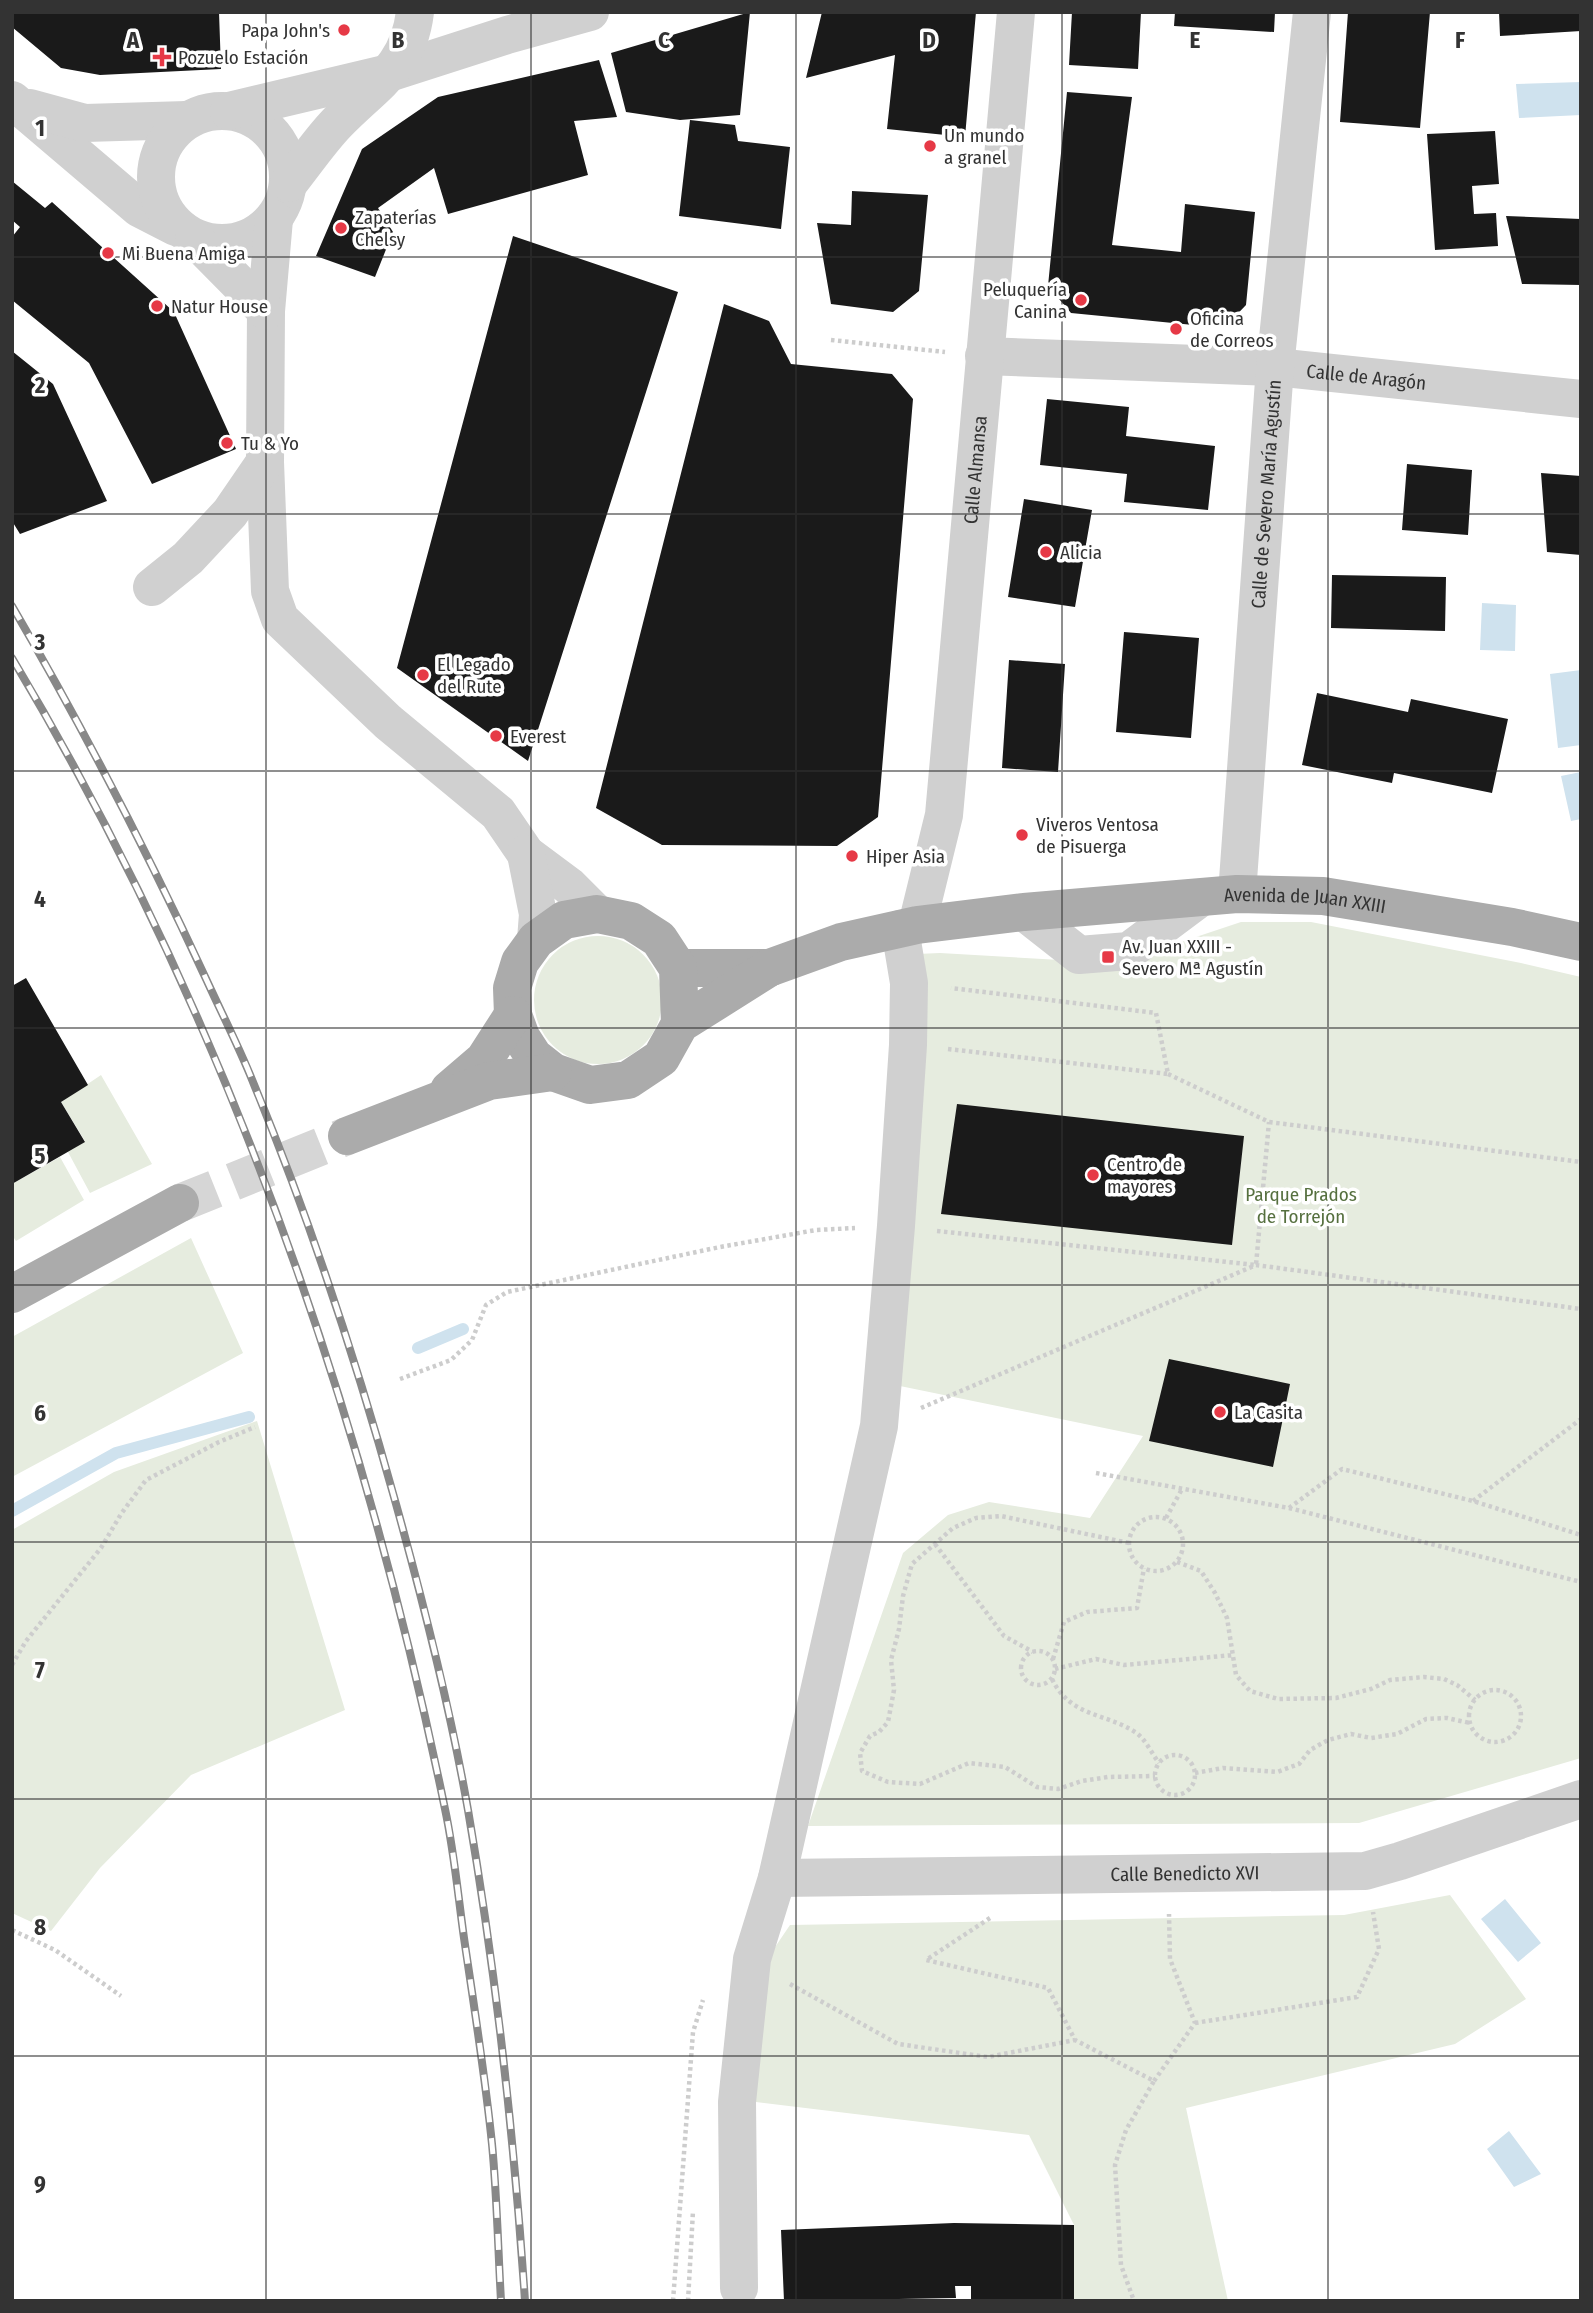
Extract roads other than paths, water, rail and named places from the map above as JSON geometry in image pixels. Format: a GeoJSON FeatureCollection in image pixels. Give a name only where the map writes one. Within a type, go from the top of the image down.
{"type":"FeatureCollection","features":[{"type":"Feature","properties":{"kind":"main road","name":"Avenida de Juan XXIII"},"geometry":{"type":"LineString","coordinates":[[769,968],[841,942],[908,927],[1024,912],[1218,896],[1323,896],[1512,926],[1581,942]]}},
{"type":"Feature","properties":{"kind":"main road"},"geometry":{"type":"LineString","coordinates":[[680,1024],[678,968],[659,939],[631,921],[597,914],[564,920],[536,940],[520,962],[512,988],[513,1015],[521,1037],[534,1057],[553,1072],[590,1085],[628,1080],[661,1058],[680,1024],[769,968]]}},
{"type":"Feature","properties":{"kind":"main road"},"geometry":{"type":"LineString","coordinates":[[678,968],[769,968]]}},
{"type":"Feature","properties":{"kind":"main road"},"geometry":{"type":"LineString","coordinates":[[435,1102],[484,1060],[513,1015]]}},
{"type":"Feature","properties":{"kind":"main road"},"geometry":{"type":"LineString","coordinates":[[347,1136],[489,1081],[553,1072]]}},
{"type":"Feature","properties":{"kind":"main road"},"geometry":{"type":"LineString","coordinates":[[12,1294],[180,1203]]}},
{"type":"Feature","properties":{"kind":"street"},"geometry":{"type":"LineString","coordinates":[[416,12],[434,29],[466,50]]}},
{"type":"Feature","properties":{"kind":"street"},"geometry":{"type":"LineString","coordinates":[[289,183],[336,124],[389,73],[408,46],[416,12]]}},
{"type":"Feature","properties":{"kind":"street","name":"Calle Almansa"},"geometry":{"type":"LineString","coordinates":[[908,927],[944,814],[1016,12]]}},
{"type":"Feature","properties":{"kind":"street","name":"Calle de Severo María Agustín"},"geometry":{"type":"LineString","coordinates":[[1218,896],[1312,12]]}},
{"type":"Feature","properties":{"kind":"street"},"geometry":{"type":"LineString","coordinates":[[266,311],[166,213],[157,193],[155,172],[160,152],[171,134],[187,120],[207,111],[229,111],[389,73],[577,14]]}},
{"type":"Feature","properties":{"kind":"street"},"geometry":{"type":"LineString","coordinates":[[15,102],[85,123],[187,120]]}},
{"type":"Feature","properties":{"kind":"street"},"geometry":{"type":"LineString","coordinates":[[15,102],[139,208],[187,233],[215,243],[237,242],[257,233],[274,219]]}},
{"type":"Feature","properties":{"kind":"street"},"geometry":{"type":"LineString","coordinates":[[229,111],[249,116],[267,127],[280,143],[287,163],[289,183],[286,196],[274,219],[266,311],[265,462],[270,590],[280,619],[388,722],[498,814],[526,854],[569,887],[597,914]]}},
{"type":"Feature","properties":{"kind":"street","name":"Calle de Aragón"},"geometry":{"type":"LineString","coordinates":[[984,356],[1275,367],[1581,399]]}},
{"type":"Feature","properties":{"kind":"street"},"geometry":{"type":"LineString","coordinates":[[152,587],[188,558],[230,513],[265,462]]}},
{"type":"Feature","properties":{"kind":"street"},"geometry":{"type":"LineString","coordinates":[[526,854],[538,914],[536,940]]}},
{"type":"Feature","properties":{"kind":"street"},"geometry":{"type":"LineString","coordinates":[[739,2288],[737,2102],[752,1959],[777,1878],[878,1426],[896,1226],[908,1045],[908,927]]}},
{"type":"Feature","properties":{"kind":"street","name":"Calle Benedicto XVI"},"geometry":{"type":"LineString","coordinates":[[777,1878],[1365,1871],[1581,1799]]}},
{"type":"Feature","properties":{"kind":"water"},"geometry":{"type":"Polygon","coordinates":[[[1581,82],[1581,115],[1519,118],[1516,84],[1581,82]]]}},
{"type":"Feature","properties":{"kind":"water"},"geometry":{"type":"Polygon","coordinates":[[[1482,603],[1516,605],[1515,651],[1480,650],[1482,603]]]}},
{"type":"Feature","properties":{"kind":"water"},"geometry":{"type":"Polygon","coordinates":[[[1581,670],[1581,745],[1558,748],[1550,674],[1581,670]]]}},
{"type":"Feature","properties":{"kind":"water"},"geometry":{"type":"Polygon","coordinates":[[[1581,772],[1581,819],[1571,821],[1561,776],[1581,772]]]}},
{"type":"Feature","properties":{"kind":"water"},"geometry":{"type":"Polygon","coordinates":[[[1505,1899],[1541,1943],[1518,1962],[1481,1919],[1505,1899]]]}},
{"type":"Feature","properties":{"kind":"water"},"geometry":{"type":"Polygon","coordinates":[[[1509,2131],[1541,2174],[1514,2187],[1487,2149],[1509,2131]]]}},
{"type":"Feature","properties":{"kind":"waterway"},"geometry":{"type":"LineString","coordinates":[[418,1348],[463,1329]]}},
{"type":"Feature","properties":{"kind":"waterway"},"geometry":{"type":"LineString","coordinates":[[12,1511],[116,1453],[249,1417]]}},
{"type":"Feature","properties":{"kind":"tunnel"},"geometry":{"type":"LineString","coordinates":[[180,1203],[347,1136]]}},
{"type":"Feature","properties":{"kind":"railway"},"geometry":{"type":"LineString","coordinates":[[12,606],[114,791],[185,933],[244,1060],[314,1242],[365,1398],[426,1618],[468,1810],[503,2055],[525,2301]]}},
{"type":"Feature","properties":{"kind":"railway"},"geometry":{"type":"LineString","coordinates":[[12,658],[88,793],[157,930],[220,1071],[277,1215],[327,1361],[372,1509],[411,1658],[451,1841],[489,2118],[501,2301]]}},
{"type":"Feature","properties":{"kind":"place","name":"Papa John's"},"geometry":{"type":"Point","coordinates":[344,30]}},
{"type":"Feature","properties":{"kind":"place","name":"Pozuelo Estación"},"geometry":{"type":"Point","coordinates":[162,57]}},
{"type":"Feature","properties":{"kind":"place","name":"Un mundo a granel"},"geometry":{"type":"Point","coordinates":[930,146]}},
{"type":"Feature","properties":{"kind":"place","name":"Zapaterías Chelsy"},"geometry":{"type":"Point","coordinates":[341,228]}},
{"type":"Feature","properties":{"kind":"place","name":"Mi Buena Amiga"},"geometry":{"type":"Point","coordinates":[108,253]}},
{"type":"Feature","properties":{"kind":"place","name":"Peluquería Canina"},"geometry":{"type":"Point","coordinates":[1081,300]}},
{"type":"Feature","properties":{"kind":"place","name":"Natur House"},"geometry":{"type":"Point","coordinates":[157,306]}},
{"type":"Feature","properties":{"kind":"place","name":"Oficina de Correos"},"geometry":{"type":"Point","coordinates":[1176,329]}},
{"type":"Feature","properties":{"kind":"place","name":"Tu & Yo"},"geometry":{"type":"Point","coordinates":[227,443]}},
{"type":"Feature","properties":{"kind":"place","name":"Alicia"},"geometry":{"type":"Point","coordinates":[1046,552]}},
{"type":"Feature","properties":{"kind":"place","name":"El Legado del Rute"},"geometry":{"type":"Point","coordinates":[423,675]}},
{"type":"Feature","properties":{"kind":"place","name":"Everest"},"geometry":{"type":"Point","coordinates":[496,736]}},
{"type":"Feature","properties":{"kind":"place","name":"Viveros Ventosa de Pisuerga"},"geometry":{"type":"Point","coordinates":[1022,835]}},
{"type":"Feature","properties":{"kind":"place","name":"Hiper Asia"},"geometry":{"type":"Point","coordinates":[852,856]}},
{"type":"Feature","properties":{"kind":"place","name":"Av. Juan XXIII - Severo Mª Agustín"},"geometry":{"type":"Point","coordinates":[1108,957]}},
{"type":"Feature","properties":{"kind":"place","name":"Centro de mayores"},"geometry":{"type":"Point","coordinates":[1093,1175]}},
{"type":"Feature","properties":{"kind":"place","name":"La Casita"},"geometry":{"type":"Point","coordinates":[1220,1412]}},
{"type":"Feature","properties":{"kind":"park label","name":"Parque Prados de Torrejón"},"geometry":{"type":"Point","coordinates":[1301,1205]}}]}
